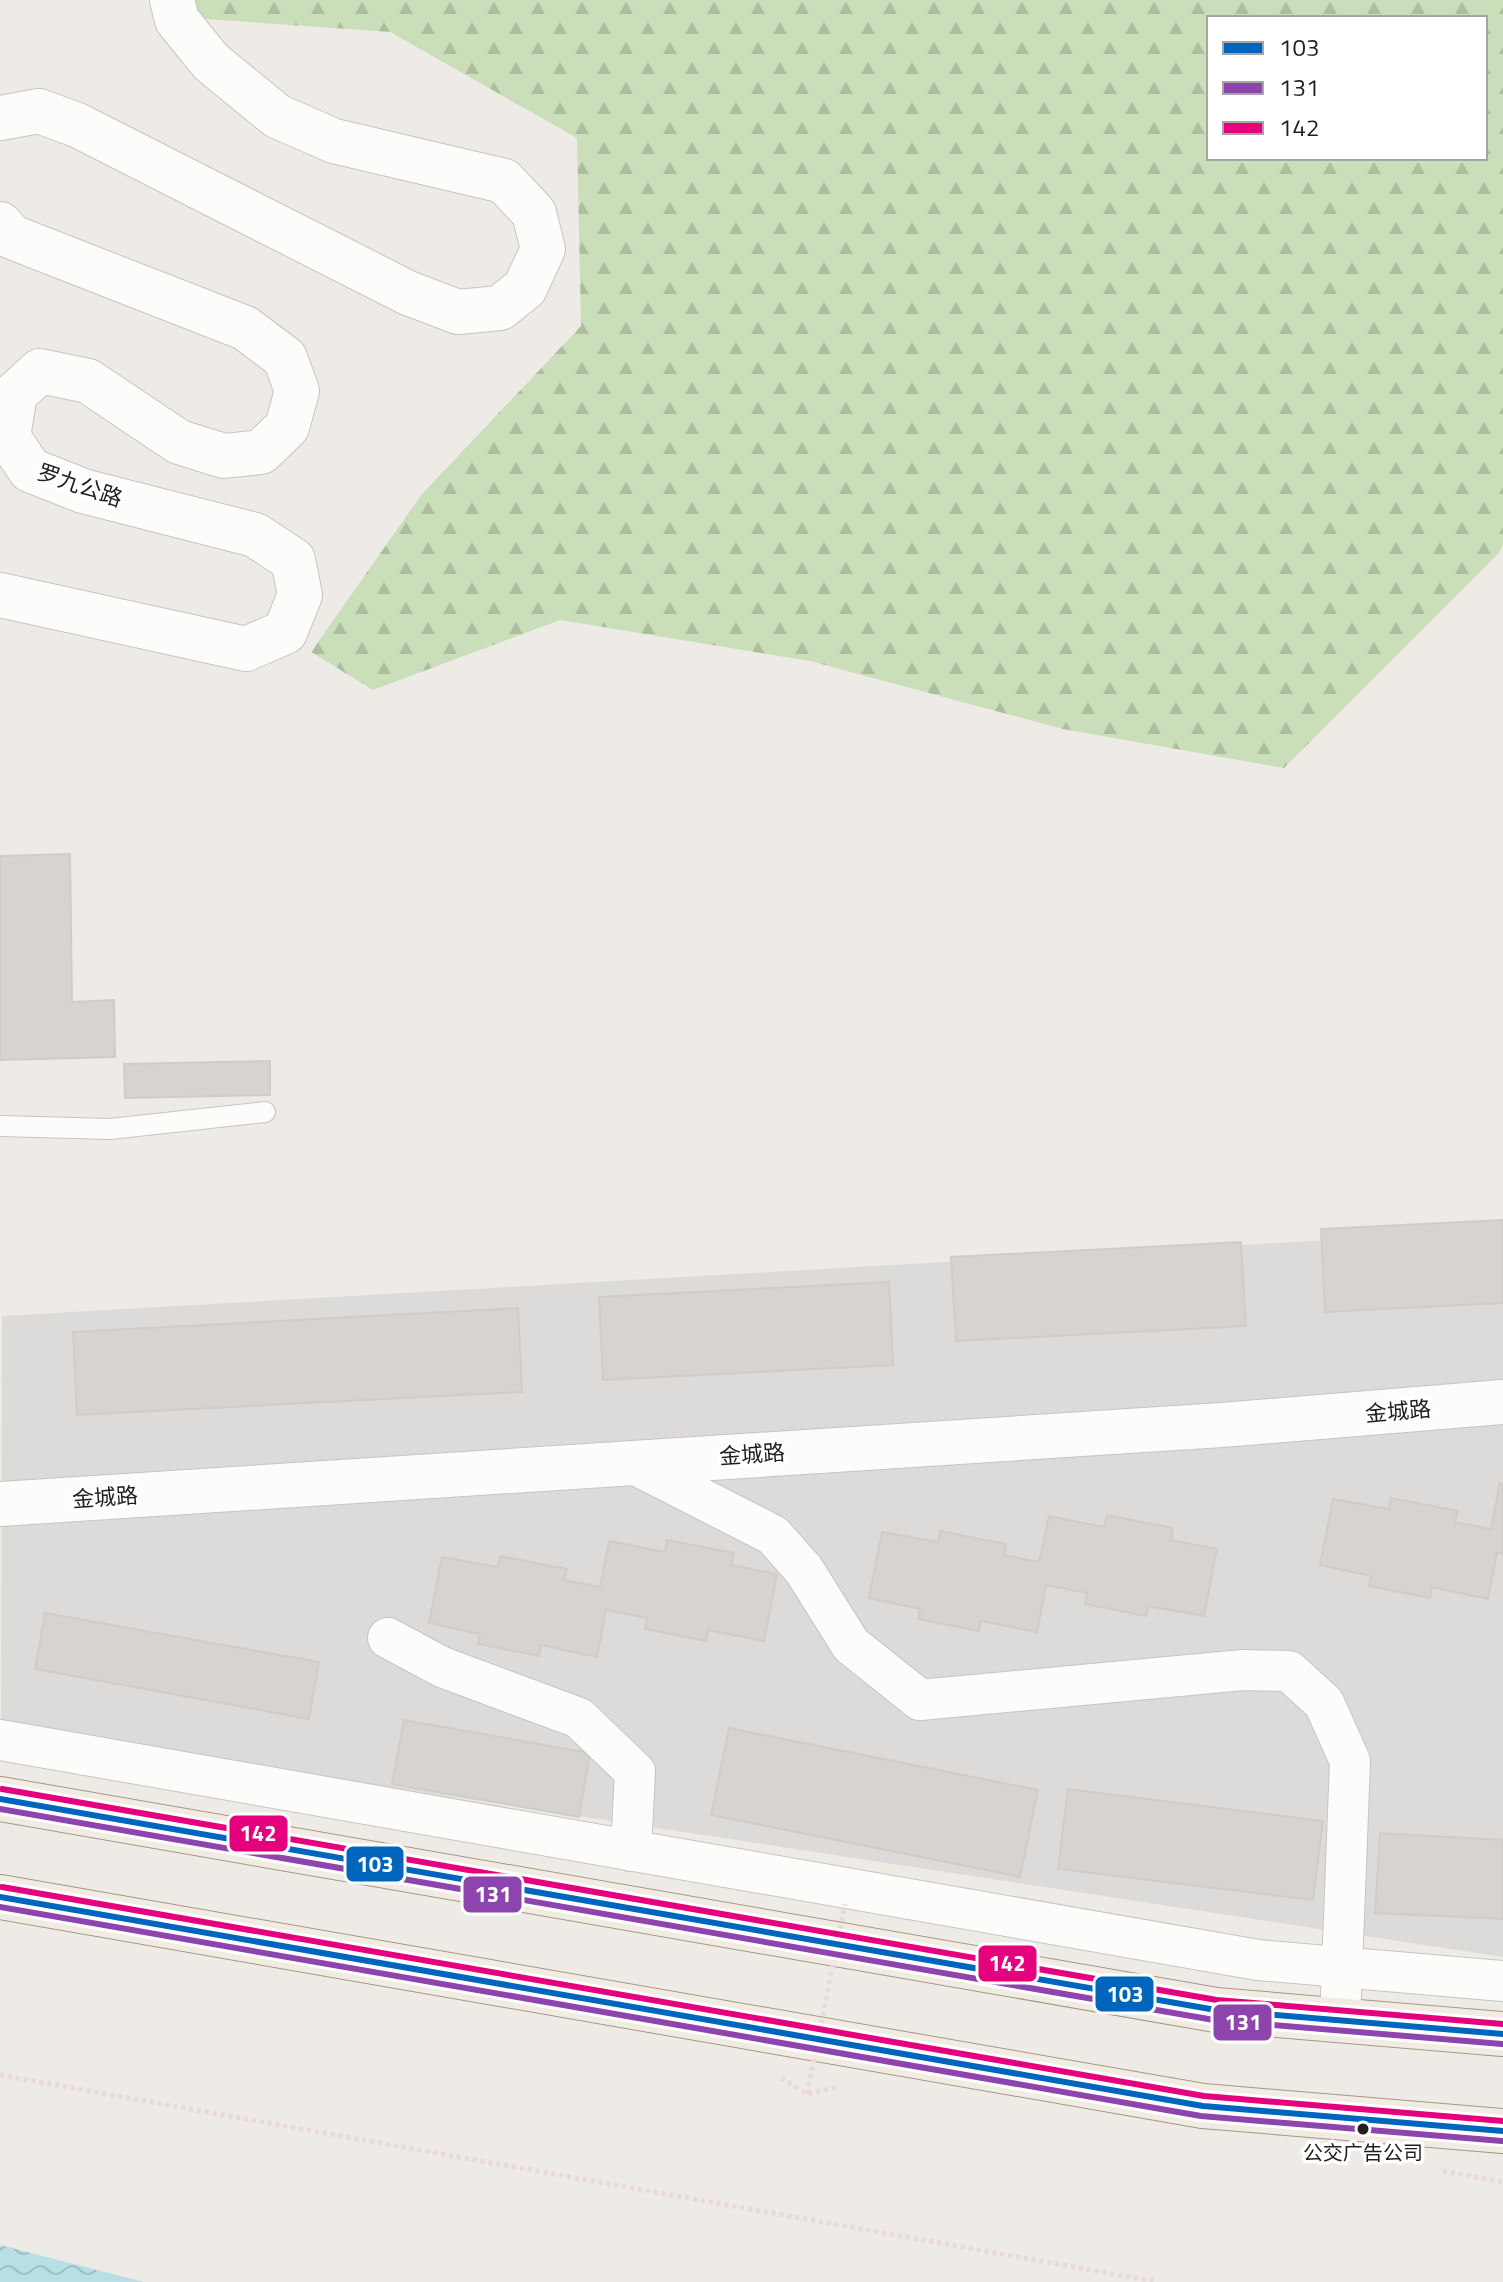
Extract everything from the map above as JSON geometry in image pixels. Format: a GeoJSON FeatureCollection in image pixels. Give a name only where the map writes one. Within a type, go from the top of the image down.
{"type":"FeatureCollection","features":[{"type":"Feature","properties":{"kind":"main road"},"geometry":{"type":"LineString","coordinates":[[0,1799],[1216,2010],[1503,2034]]}},
{"type":"Feature","properties":{"kind":"main road"},"geometry":{"type":"LineString","coordinates":[[0,1897],[1203,2106],[1503,2131]]}},
{"type":"Feature","properties":{"kind":"street"},"geometry":{"type":"LineString","coordinates":[[0,118],[39,111],[77,125],[408,293],[458,312],[500,308],[525,288],[543,249],[534,213],[504,181],[334,141],[277,116],[211,62],[177,20],[172,0]]}},
{"type":"Feature","properties":{"kind":"street","name":"罗九公路"},"geometry":{"type":"LineString","coordinates":[[0,224],[12,237],[245,328],[285,358],[297,391],[287,427],[261,452],[224,456],[179,442],[88,381],[40,371],[15,394],[8,437],[30,470],[83,491],[255,535],[293,560],[300,595],[285,632],[246,649],[0,595]]}},
{"type":"Feature","properties":{"kind":"street","name":"金城路"},"geometry":{"type":"LineString","coordinates":[[0,1504],[1222,1425],[1503,1402]]}},
{"type":"Feature","properties":{"kind":"street"},"geometry":{"type":"LineString","coordinates":[[630,1462],[773,1535],[804,1570],[851,1645],[920,1700],[1243,1670],[1289,1671],[1324,1703],[1350,1761],[1340,2021]]}},
{"type":"Feature","properties":{"kind":"street"},"geometry":{"type":"LineString","coordinates":[[388,1638],[442,1667],[579,1718],[635,1772],[631,1851]]}},
{"type":"Feature","properties":{"kind":"street"},"geometry":{"type":"LineString","coordinates":[[0,1740],[1258,1960],[1503,1981]]}},
{"type":"Feature","properties":{"kind":"lane"},"geometry":{"type":"LineString","coordinates":[[0,1126],[110,1129],[265,1112]]}},
{"type":"Feature","properties":{"kind":"path"},"geometry":{"type":"LineString","coordinates":[[807,2094],[845,1904]]}},
{"type":"Feature","properties":{"kind":"path"},"geometry":{"type":"LineString","coordinates":[[0,2075],[1158,2282]]}},
{"type":"Feature","properties":{"kind":"shaded area"},"geometry":{"type":"Polygon","coordinates":[[[1503,1230],[1503,1957],[1,1728],[2,1316],[1503,1230]]]}},
{"type":"Feature","properties":{"kind":"green space"},"geometry":{"type":"Polygon","coordinates":[[[171,0],[1503,0],[1503,544],[1499,553],[1284,768],[1063,729],[810,661],[560,620],[373,690],[311,652],[422,494],[581,326],[577,138],[390,32],[192,18],[171,0]]]}},
{"type":"Feature","properties":{"kind":"water"},"geometry":{"type":"Polygon","coordinates":[[[0,2245],[144,2282],[0,2282],[0,2245]]]}},
{"type":"Feature","properties":{"kind":"building"},"geometry":{"type":"Polygon","coordinates":[[[70,854],[72,1002],[114,1000],[115,1057],[0,1060],[0,856],[70,854]]]}},
{"type":"Feature","properties":{"kind":"building"},"geometry":{"type":"Polygon","coordinates":[[[270,1061],[270,1095],[125,1098],[124,1064],[270,1061]]]}},
{"type":"Feature","properties":{"kind":"building"},"geometry":{"type":"Polygon","coordinates":[[[1503,1220],[1503,1303],[1325,1312],[1321,1229],[1503,1220]]]}},
{"type":"Feature","properties":{"kind":"building"},"geometry":{"type":"Polygon","coordinates":[[[1241,1242],[1246,1326],[956,1341],[951,1257],[1241,1242]]]}},
{"type":"Feature","properties":{"kind":"building"},"geometry":{"type":"Polygon","coordinates":[[[889,1282],[893,1365],[603,1380],[599,1297],[889,1282]]]}},
{"type":"Feature","properties":{"kind":"building"},"geometry":{"type":"Polygon","coordinates":[[[518,1308],[522,1392],[77,1415],[73,1332],[518,1308]]]}},
{"type":"Feature","properties":{"kind":"building"},"geometry":{"type":"Polygon","coordinates":[[[1500,1483],[1503,1484],[1503,1554],[1497,1552],[1488,1599],[1432,1587],[1430,1598],[1369,1586],[1371,1576],[1320,1565],[1333,1499],[1389,1509],[1391,1498],[1458,1511],[1455,1522],[1491,1529],[1500,1483]]]}},
{"type":"Feature","properties":{"kind":"building"},"geometry":{"type":"Polygon","coordinates":[[[1107,1515],[1173,1528],[1171,1540],[1217,1549],[1204,1616],[1148,1606],[1146,1616],[1085,1604],[1087,1593],[1046,1585],[1037,1632],[981,1621],[979,1631],[918,1619],[920,1609],[869,1598],[882,1532],[938,1542],[940,1531],[1006,1544],[1004,1555],[1039,1562],[1049,1516],[1104,1527],[1107,1515]]]}},
{"type":"Feature","properties":{"kind":"building"},"geometry":{"type":"Polygon","coordinates":[[[667,1540],[734,1553],[731,1565],[777,1574],[764,1641],[708,1630],[706,1641],[645,1629],[647,1618],[606,1610],[597,1657],[541,1645],[539,1656],[478,1644],[480,1634],[429,1623],[442,1557],[498,1567],[500,1556],[567,1569],[564,1580],[600,1587],[609,1541],[665,1552],[667,1540]]]}},
{"type":"Feature","properties":{"kind":"building"},"geometry":{"type":"Polygon","coordinates":[[[45,1613],[319,1662],[309,1719],[35,1669],[45,1613]]]}},
{"type":"Feature","properties":{"kind":"building"},"geometry":{"type":"Polygon","coordinates":[[[404,1720],[590,1753],[579,1817],[392,1784],[404,1720]]]}},
{"type":"Feature","properties":{"kind":"building"},"geometry":{"type":"Polygon","coordinates":[[[729,1728],[1038,1790],[1020,1877],[711,1815],[729,1728]]]}},
{"type":"Feature","properties":{"kind":"building"},"geometry":{"type":"Polygon","coordinates":[[[1068,1789],[1323,1821],[1313,1900],[1058,1869],[1068,1789]]]}},
{"type":"Feature","properties":{"kind":"building"},"geometry":{"type":"Polygon","coordinates":[[[1380,1833],[1503,1840],[1503,1919],[1375,1913],[1380,1833]]]}},
{"type":"Feature","properties":{"kind":"transit line","name":"142"},"geometry":{"type":"LineString","coordinates":[[2,1789],[1217,2000],[1503,2024]]}},
{"type":"Feature","properties":{"kind":"transit line","name":"103"},"geometry":{"type":"LineString","coordinates":[[0,1799],[1216,2010],[1503,2034]]}},
{"type":"Feature","properties":{"kind":"transit line","name":"131"},"geometry":{"type":"LineString","coordinates":[[0,1809],[1214,2020],[1502,2044]]}},
{"type":"Feature","properties":{"kind":"transit line","name":"142"},"geometry":{"type":"LineString","coordinates":[[2,1887],[1204,2096],[1503,2121]]}},
{"type":"Feature","properties":{"kind":"transit line","name":"103"},"geometry":{"type":"LineString","coordinates":[[0,1897],[1203,2106],[1503,2131]]}},
{"type":"Feature","properties":{"kind":"transit line","name":"131"},"geometry":{"type":"LineString","coordinates":[[0,1907],[1201,2116],[1502,2141]]}},
{"type":"Feature","properties":{"kind":"place","name":"公交广告公司"},"geometry":{"type":"Point","coordinates":[1363,2129]}}]}
